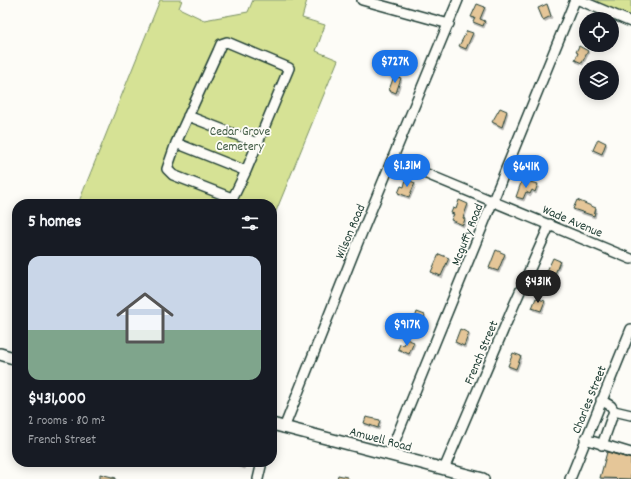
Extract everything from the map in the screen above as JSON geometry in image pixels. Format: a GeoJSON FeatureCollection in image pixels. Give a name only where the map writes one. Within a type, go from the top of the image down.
{"type":"FeatureCollection","features":[{"type":"Feature","properties":{"kind":"main road"},"geometry":{"type":"LineString","coordinates":[[0,354],[12,358]]}},
{"type":"Feature","properties":{"kind":"main road","name":"Amwell Road"},"geometry":{"type":"LineString","coordinates":[[277,426],[483,479]]}},
{"type":"Feature","properties":{"kind":"street"},"geometry":{"type":"LineString","coordinates":[[362,0],[449,24]]}},
{"type":"Feature","properties":{"kind":"street","name":"Wilson Road"},"geometry":{"type":"LineString","coordinates":[[284,428],[458,0]]}},
{"type":"Feature","properties":{"kind":"street","name":"Mcguffy Road"},"geometry":{"type":"LineString","coordinates":[[389,455],[575,0]]}},
{"type":"Feature","properties":{"kind":"street"},"geometry":{"type":"LineString","coordinates":[[578,0],[631,22]]}},
{"type":"Feature","properties":{"kind":"street"},"geometry":{"type":"LineString","coordinates":[[227,199],[173,175],[167,169],[176,143],[218,50],[221,44],[227,42],[289,68],[246,172],[232,199]]}},
{"type":"Feature","properties":{"kind":"street"},"geometry":{"type":"LineString","coordinates":[[188,116],[257,143]]}},
{"type":"Feature","properties":{"kind":"street"},"geometry":{"type":"LineString","coordinates":[[176,143],[246,172]]}},
{"type":"Feature","properties":{"kind":"street","name":"Wade Avenue"},"geometry":{"type":"LineString","coordinates":[[393,160],[550,224],[631,259]]}},
{"type":"Feature","properties":{"kind":"street","name":"French Street"},"geometry":{"type":"LineString","coordinates":[[444,469],[550,224]]}},
{"type":"Feature","properties":{"kind":"street","name":"Charles Street"},"geometry":{"type":"LineString","coordinates":[[570,479],[631,329]]}},
{"type":"Feature","properties":{"kind":"street"},"geometry":{"type":"LineString","coordinates":[[601,400],[611,406],[614,411],[631,415]]}},
{"type":"Feature","properties":{"kind":"street"},"geometry":{"type":"LineString","coordinates":[[602,445],[614,411]]}},
{"type":"Feature","properties":{"kind":"street"},"geometry":{"type":"LineString","coordinates":[[585,440],[631,454]]}},
{"type":"Feature","properties":{"kind":"street"},"geometry":{"type":"LineString","coordinates":[[258,479],[261,467]]}},
{"type":"Feature","properties":{"kind":"green space","name":"Cedar Grove Cemetery"},"geometry":{"type":"Polygon","coordinates":[[[160,0],[182,0],[179,8],[204,20],[248,12],[253,0],[307,0],[302,18],[325,25],[316,51],[338,60],[277,209],[277,199],[80,199],[160,0]]]}},
{"type":"Feature","properties":{"kind":"green space"},"geometry":{"type":"Polygon","coordinates":[[[586,0],[631,0],[631,20],[619,15],[619,12],[613,12],[586,0]]]}},
{"type":"Feature","properties":{"kind":"building"},"geometry":{"type":"Polygon","coordinates":[[[477,4],[485,7],[480,19],[485,21],[483,26],[473,22],[475,18],[471,17],[477,4]]]}},
{"type":"Feature","properties":{"kind":"building"},"geometry":{"type":"Polygon","coordinates":[[[547,4],[551,16],[543,20],[538,8],[547,4]]]}},
{"type":"Feature","properties":{"kind":"building"},"geometry":{"type":"Polygon","coordinates":[[[467,31],[473,33],[466,49],[459,46],[467,31]]]}},
{"type":"Feature","properties":{"kind":"building"},"geometry":{"type":"Polygon","coordinates":[[[579,46],[579,52],[588,52],[584,60],[579,60],[579,62],[575,60],[578,53],[576,52],[579,46]]]}},
{"type":"Feature","properties":{"kind":"building"},"geometry":{"type":"Polygon","coordinates":[[[394,76],[401,78],[396,93],[389,90],[394,76]]]}},
{"type":"Feature","properties":{"kind":"building"},"geometry":{"type":"Polygon","coordinates":[[[500,108],[507,111],[502,127],[492,122],[500,108]]]}},
{"type":"Feature","properties":{"kind":"building"},"geometry":{"type":"Polygon","coordinates":[[[598,139],[606,143],[602,154],[593,150],[598,139]]]}},
{"type":"Feature","properties":{"kind":"building"},"geometry":{"type":"Polygon","coordinates":[[[406,179],[415,183],[409,197],[398,193],[401,186],[404,187],[406,179]]]}},
{"type":"Feature","properties":{"kind":"building"},"geometry":{"type":"Polygon","coordinates":[[[522,180],[538,184],[535,192],[532,190],[530,194],[526,192],[523,199],[516,197],[522,180]]]}},
{"type":"Feature","properties":{"kind":"building"},"geometry":{"type":"Polygon","coordinates":[[[459,200],[468,204],[463,218],[465,219],[463,225],[451,220],[454,214],[451,213],[453,208],[456,209],[459,200]]]}},
{"type":"Feature","properties":{"kind":"building"},"geometry":{"type":"Polygon","coordinates":[[[577,200],[596,208],[594,216],[573,209],[577,200]]]}},
{"type":"Feature","properties":{"kind":"building"},"geometry":{"type":"Polygon","coordinates":[[[496,250],[505,254],[498,271],[489,268],[496,250]]]}},
{"type":"Feature","properties":{"kind":"building"},"geometry":{"type":"Polygon","coordinates":[[[439,254],[449,258],[441,276],[431,272],[439,254]]]}},
{"type":"Feature","properties":{"kind":"building"},"geometry":{"type":"Polygon","coordinates":[[[553,258],[560,261],[555,274],[547,271],[553,258]]]}},
{"type":"Feature","properties":{"kind":"building"},"geometry":{"type":"Polygon","coordinates":[[[536,298],[545,301],[541,311],[532,308],[536,298]]]}},
{"type":"Feature","properties":{"kind":"building"},"geometry":{"type":"Polygon","coordinates":[[[417,312],[425,315],[419,330],[411,327],[413,323],[409,322],[412,317],[415,318],[417,312]]]}},
{"type":"Feature","properties":{"kind":"building"},"geometry":{"type":"Polygon","coordinates":[[[460,329],[469,333],[464,346],[455,342],[460,329]]]}},
{"type":"Feature","properties":{"kind":"building"},"geometry":{"type":"Polygon","coordinates":[[[406,339],[414,342],[409,354],[398,349],[400,344],[404,345],[406,339]]]}},
{"type":"Feature","properties":{"kind":"building"},"geometry":{"type":"Polygon","coordinates":[[[513,353],[521,356],[516,369],[508,366],[513,353]]]}},
{"type":"Feature","properties":{"kind":"building"},"geometry":{"type":"Polygon","coordinates":[[[366,417],[380,420],[378,428],[364,423],[366,417]]]}},
{"type":"Feature","properties":{"kind":"building"},"geometry":{"type":"Polygon","coordinates":[[[607,452],[631,459],[631,479],[600,478],[607,452]]]}},
{"type":"Feature","properties":{"kind":"building"},"geometry":{"type":"Polygon","coordinates":[[[100,474],[116,478],[116,479],[100,479],[100,474]]]}},
{"type":"Feature","properties":{"kind":"building"},"geometry":{"type":"Polygon","coordinates":[[[338,475],[347,477],[349,479],[337,479],[338,475]]]}}]}
